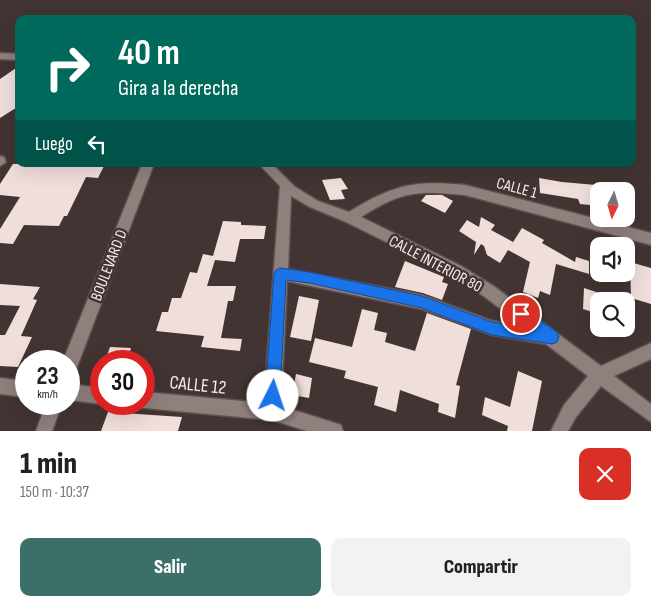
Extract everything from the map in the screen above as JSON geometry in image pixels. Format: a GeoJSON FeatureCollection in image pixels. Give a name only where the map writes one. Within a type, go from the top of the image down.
{"type":"FeatureCollection","features":[{"type":"Feature","properties":{"kind":"street"},"geometry":{"type":"LineString","coordinates":[[0,56],[15,57]]}},
{"type":"Feature","properties":{"kind":"street","name":"BOULEVARD D"},"geometry":{"type":"LineString","coordinates":[[76,350],[147,167]]}},
{"type":"Feature","properties":{"kind":"street","name":"CALLE INTERIOR 80"},"geometry":{"type":"LineString","coordinates":[[268,167],[286,185],[314,204],[350,218],[456,270],[552,337],[651,414]]}},
{"type":"Feature","properties":{"kind":"street"},"geometry":{"type":"LineString","coordinates":[[272,412],[286,185]]}},
{"type":"Feature","properties":{"kind":"street","name":"CALLE 1"},"geometry":{"type":"LineString","coordinates":[[350,218],[378,199],[395,192],[412,187],[439,186],[465,190],[651,239]]}},
{"type":"Feature","properties":{"kind":"street"},"geometry":{"type":"LineString","coordinates":[[280,274],[309,278],[422,302],[492,328],[552,337]]}},
{"type":"Feature","properties":{"kind":"street"},"geometry":{"type":"LineString","coordinates":[[559,431],[570,411],[599,375],[651,352]]}},
{"type":"Feature","properties":{"kind":"street"},"geometry":{"type":"LineString","coordinates":[[0,386],[15,388]]}},
{"type":"Feature","properties":{"kind":"street","name":"CALLE 12"},"geometry":{"type":"LineString","coordinates":[[155,401],[272,412],[335,431]]}},
{"type":"Feature","properties":{"kind":"street"},"geometry":{"type":"LineString","coordinates":[[44,431],[50,415]]}},
{"type":"Feature","properties":{"kind":"building"},"geometry":{"type":"Polygon","coordinates":[[[15,69],[15,109],[0,118],[0,79],[15,69]]]}},
{"type":"Feature","properties":{"kind":"building"},"geometry":{"type":"Polygon","coordinates":[[[13,164],[15,164],[15,167],[104,167],[98,178],[86,177],[67,216],[64,216],[59,226],[24,225],[13,244],[0,243],[0,229],[20,197],[0,195],[0,184],[13,164]]]}},
{"type":"Feature","properties":{"kind":"building"},"geometry":{"type":"Polygon","coordinates":[[[341,178],[348,189],[341,190],[345,199],[330,200],[322,180],[341,178]]]}},
{"type":"Feature","properties":{"kind":"building"},"geometry":{"type":"Polygon","coordinates":[[[539,178],[590,184],[590,205],[580,204],[578,199],[540,193],[539,178]]]}},
{"type":"Feature","properties":{"kind":"building"},"geometry":{"type":"Polygon","coordinates":[[[426,195],[442,195],[453,201],[445,213],[421,201],[426,195]]]}},
{"type":"Feature","properties":{"kind":"building"},"geometry":{"type":"Polygon","coordinates":[[[481,217],[495,225],[491,230],[513,242],[500,263],[487,255],[484,246],[481,244],[474,255],[476,242],[459,231],[467,220],[479,227],[481,217]]]}},
{"type":"Feature","properties":{"kind":"building"},"geometry":{"type":"Polygon","coordinates":[[[223,221],[241,222],[241,225],[266,226],[264,239],[240,239],[235,262],[215,260],[207,286],[236,286],[233,301],[228,301],[221,338],[242,339],[240,351],[201,347],[204,336],[156,331],[162,312],[168,312],[172,298],[181,298],[190,272],[197,273],[203,254],[213,256],[223,221]]]}},
{"type":"Feature","properties":{"kind":"building"},"geometry":{"type":"Polygon","coordinates":[[[522,228],[544,240],[542,243],[575,262],[576,257],[589,261],[589,274],[556,264],[550,295],[540,291],[538,298],[523,292],[530,262],[508,250],[522,228]]]}},
{"type":"Feature","properties":{"kind":"building"},"geometry":{"type":"Polygon","coordinates":[[[405,261],[444,277],[442,282],[448,284],[442,300],[423,293],[395,287],[405,261]]]}},
{"type":"Feature","properties":{"kind":"building"},"geometry":{"type":"Polygon","coordinates":[[[635,263],[651,268],[651,304],[635,299],[635,292],[631,292],[631,282],[635,282],[635,263]]]}},
{"type":"Feature","properties":{"kind":"building"},"geometry":{"type":"Polygon","coordinates":[[[0,284],[40,287],[33,299],[37,300],[21,336],[32,337],[26,350],[15,350],[15,367],[0,366],[0,335],[5,335],[20,306],[0,305],[0,284]]]}},
{"type":"Feature","properties":{"kind":"building"},"geometry":{"type":"Polygon","coordinates":[[[584,288],[596,292],[590,292],[590,311],[583,309],[584,288]]]}},
{"type":"Feature","properties":{"kind":"building"},"geometry":{"type":"Polygon","coordinates":[[[299,296],[319,300],[311,341],[290,337],[299,296]]]}},
{"type":"Feature","properties":{"kind":"building"},"geometry":{"type":"Polygon","coordinates":[[[362,309],[378,313],[374,330],[387,333],[385,342],[415,351],[427,313],[471,329],[456,385],[460,386],[455,418],[438,412],[439,404],[400,390],[396,412],[374,405],[378,387],[344,378],[346,371],[309,362],[315,338],[352,347],[362,309]]]}},
{"type":"Feature","properties":{"kind":"building"},"geometry":{"type":"Polygon","coordinates":[[[110,347],[131,348],[130,350],[109,350],[110,347]]]}},
{"type":"Feature","properties":{"kind":"building"},"geometry":{"type":"Polygon","coordinates":[[[518,371],[542,381],[532,431],[507,431],[508,426],[482,415],[485,397],[510,407],[518,371]]]}},
{"type":"Feature","properties":{"kind":"building"},"geometry":{"type":"Polygon","coordinates":[[[296,374],[312,378],[309,398],[292,395],[296,374]]]}},
{"type":"Feature","properties":{"kind":"building"},"geometry":{"type":"Polygon","coordinates":[[[107,415],[182,417],[178,431],[101,431],[107,415]]]}},
{"type":"Feature","properties":{"kind":"route"},"geometry":{"type":"LineString","coordinates":[[273,396],[280,274],[309,278],[422,302],[492,328],[552,337],[521,314]]}}]}
